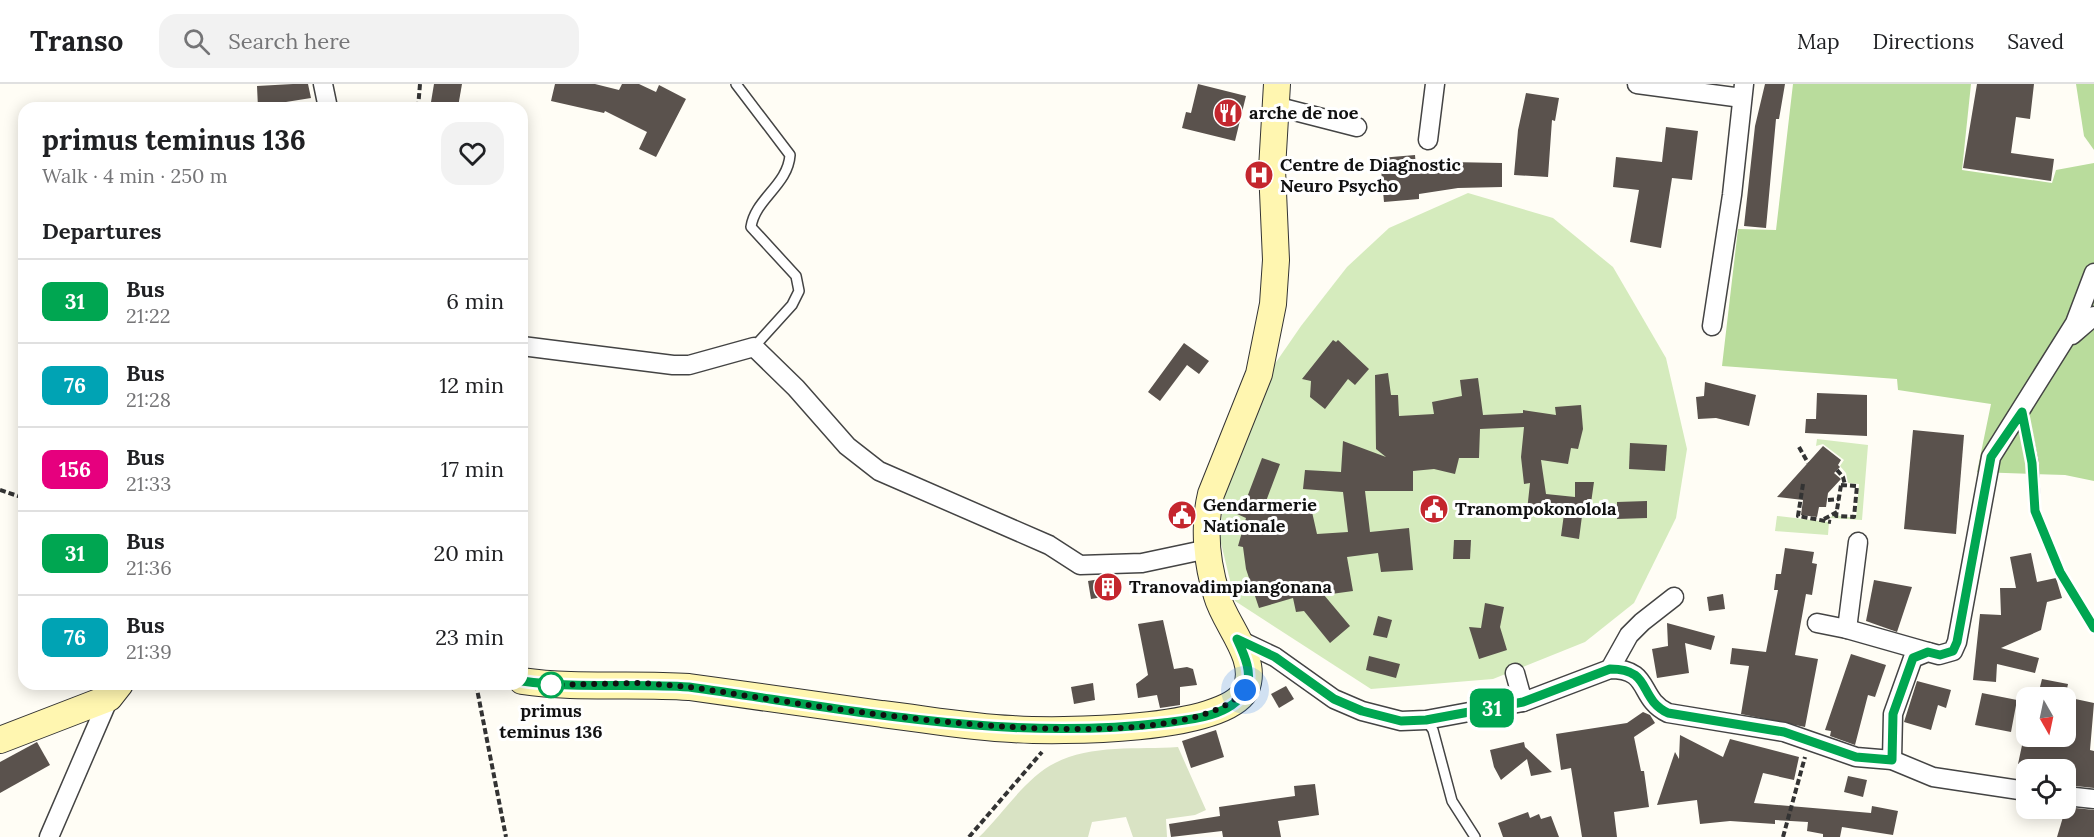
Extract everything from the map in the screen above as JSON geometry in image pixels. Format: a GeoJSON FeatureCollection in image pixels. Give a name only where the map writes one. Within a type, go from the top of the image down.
{"type":"FeatureCollection","features":[{"type":"Feature","properties":{"kind":"street"},"geometry":{"type":"LineString","coordinates":[[323,84],[327,102]]}},
{"type":"Feature","properties":{"kind":"street"},"geometry":{"type":"LineString","coordinates":[[1428,140],[1435,84]]}},
{"type":"Feature","properties":{"kind":"street"},"geometry":{"type":"LineString","coordinates":[[1637,84],[1743,91],[1732,195],[1712,326]]}},
{"type":"Feature","properties":{"kind":"street"},"geometry":{"type":"LineString","coordinates":[[528,682],[570,686],[643,683],[689,687],[965,725],[1060,730],[1190,720],[1219,711],[1237,700],[1247,684],[1246,659],[1217,596],[1208,549],[1206,513],[1211,494],[1259,374],[1273,304],[1276,260],[1272,169],[1276,95],[1357,127]]}},
{"type":"Feature","properties":{"kind":"street"},"geometry":{"type":"LineString","coordinates":[[1817,623],[1847,628],[1928,652],[1946,654],[1953,651],[1957,642],[1991,457],[2022,412],[2075,323],[2094,273]]}},
{"type":"Feature","properties":{"kind":"street"},"geometry":{"type":"LineString","coordinates":[[2062,344],[2094,316]]}},
{"type":"Feature","properties":{"kind":"street"},"geometry":{"type":"LineString","coordinates":[[528,347],[674,365],[689,364],[754,347],[796,388],[847,446],[879,471],[1049,545],[1080,565],[1142,563],[1208,549]]}},
{"type":"Feature","properties":{"kind":"street"},"geometry":{"type":"LineString","coordinates":[[1847,628],[1858,542]]}},
{"type":"Feature","properties":{"kind":"street"},"geometry":{"type":"LineString","coordinates":[[1610,669],[1629,635],[1641,622],[1674,597]]}},
{"type":"Feature","properties":{"kind":"street"},"geometry":{"type":"LineString","coordinates":[[1237,639],[1275,657],[1334,699],[1362,711],[1401,721],[1426,720],[1523,702],[1610,669],[1625,669],[1636,673],[1655,705],[1668,713],[1784,732],[1856,757],[1892,760],[1933,777],[2016,789]]}},
{"type":"Feature","properties":{"kind":"street"},"geometry":{"type":"LineString","coordinates":[[1892,760],[1893,714],[1913,658],[1928,652]]}},
{"type":"Feature","properties":{"kind":"street"},"geometry":{"type":"LineString","coordinates":[[1515,673],[1523,702]]}},
{"type":"Feature","properties":{"kind":"street"},"geometry":{"type":"LineString","coordinates":[[0,740],[115,691]]}},
{"type":"Feature","properties":{"kind":"street"},"geometry":{"type":"LineString","coordinates":[[49,837],[115,691]]}},
{"type":"Feature","properties":{"kind":"street"},"geometry":{"type":"LineString","coordinates":[[2076,797],[2094,799]]}},
{"type":"Feature","properties":{"kind":"lane"},"geometry":{"type":"LineString","coordinates":[[736,84],[790,155],[789,169],[752,217],[751,227],[796,276],[799,291],[792,305],[754,347]]}},
{"type":"Feature","properties":{"kind":"lane"},"geometry":{"type":"LineString","coordinates":[[2022,412],[2032,463],[2035,511],[2060,572],[2094,628]]}},
{"type":"Feature","properties":{"kind":"lane"},"geometry":{"type":"LineString","coordinates":[[1426,720],[1433,730],[1452,801],[1475,837]]}},
{"type":"Feature","properties":{"kind":"path"},"geometry":{"type":"LineString","coordinates":[[418,102],[420,84]]}},
{"type":"Feature","properties":{"kind":"path"},"geometry":{"type":"LineString","coordinates":[[1799,447],[1808,463]]}},
{"type":"Feature","properties":{"kind":"path"},"geometry":{"type":"LineString","coordinates":[[1837,470],[1843,477],[1845,485]]}},
{"type":"Feature","properties":{"kind":"path"},"geometry":{"type":"LineString","coordinates":[[1803,484],[1798,516],[1831,522]]}},
{"type":"Feature","properties":{"kind":"path"},"geometry":{"type":"LineString","coordinates":[[1841,485],[1845,485],[1857,486],[1854,517],[1836,516],[1841,485]]}},
{"type":"Feature","properties":{"kind":"path"},"geometry":{"type":"LineString","coordinates":[[0,490],[18,496]]}},
{"type":"Feature","properties":{"kind":"path"},"geometry":{"type":"LineString","coordinates":[[1828,500],[1839,499]]}},
{"type":"Feature","properties":{"kind":"path"},"geometry":{"type":"LineString","coordinates":[[1824,519],[1837,512]]}},
{"type":"Feature","properties":{"kind":"path"},"geometry":{"type":"LineString","coordinates":[[477,690],[506,837]]}},
{"type":"Feature","properties":{"kind":"path"},"geometry":{"type":"LineString","coordinates":[[969,837],[1060,730]]}},
{"type":"Feature","properties":{"kind":"path"},"geometry":{"type":"LineString","coordinates":[[1783,837],[1800,769],[1811,742]]}},
{"type":"Feature","properties":{"kind":"green space"},"geometry":{"type":"Polygon","coordinates":[[[1793,84],[1971,84],[1962,170],[2052,183],[2056,170],[2094,163],[2094,481],[2065,475],[1977,472],[1991,404],[1898,390],[1897,379],[1722,366],[1738,229],[1776,230],[1793,84]]]}},
{"type":"Feature","properties":{"kind":"green space"},"geometry":{"type":"Polygon","coordinates":[[[2076,84],[2094,84],[2094,150],[2084,136],[2076,84]]]}},
{"type":"Feature","properties":{"kind":"green space"},"geometry":{"type":"Polygon","coordinates":[[[1468,193],[1553,218],[1613,267],[1666,358],[1687,449],[1676,518],[1634,603],[1585,642],[1493,679],[1371,689],[1235,601],[1220,539],[1226,467],[1259,387],[1301,326],[1347,267],[1389,228],[1468,193]]]}},
{"type":"Feature","properties":{"kind":"green space"},"geometry":{"type":"Polygon","coordinates":[[[1817,439],[1868,445],[1862,520],[1829,518],[1834,515],[1856,518],[1859,484],[1848,483],[1846,473],[1840,466],[1844,460],[1823,444],[1816,446],[1817,439]]]}},
{"type":"Feature","properties":{"kind":"green space"},"geometry":{"type":"Polygon","coordinates":[[[1777,516],[1829,522],[1828,535],[1775,531],[1777,516]]]}},
{"type":"Feature","properties":{"kind":"green space"},"geometry":{"type":"Polygon","coordinates":[[[1178,747],[1206,810],[1195,815],[1166,819],[1167,837],[1133,837],[1126,817],[1092,822],[1088,837],[979,837],[1034,777],[1055,763],[1099,750],[1178,747]]]}},
{"type":"Feature","properties":{"kind":"building"},"geometry":{"type":"Polygon","coordinates":[[[308,84],[311,98],[286,102],[258,102],[257,86],[308,84]]]}},
{"type":"Feature","properties":{"kind":"building"},"geometry":{"type":"Polygon","coordinates":[[[434,84],[462,84],[459,102],[431,102],[434,84]]]}},
{"type":"Feature","properties":{"kind":"building"},"geometry":{"type":"Polygon","coordinates":[[[555,84],[595,84],[619,90],[622,84],[639,84],[656,92],[659,85],[686,99],[656,157],[639,149],[647,132],[605,111],[604,113],[551,101],[555,84]]]}},
{"type":"Feature","properties":{"kind":"building"},"geometry":{"type":"Polygon","coordinates":[[[1198,84],[1246,96],[1235,141],[1182,128],[1186,112],[1191,113],[1198,84]]]}},
{"type":"Feature","properties":{"kind":"building"},"geometry":{"type":"Polygon","coordinates":[[[1765,84],[1785,84],[1779,119],[1776,119],[1766,228],[1744,226],[1755,126],[1765,84]]]}},
{"type":"Feature","properties":{"kind":"building"},"geometry":{"type":"Polygon","coordinates":[[[1977,84],[2034,84],[2030,119],[2016,117],[2011,153],[2054,159],[2051,181],[1963,168],[1977,84]]]}},
{"type":"Feature","properties":{"kind":"building"},"geometry":{"type":"Polygon","coordinates":[[[1526,93],[1559,98],[1555,121],[1552,120],[1548,177],[1514,175],[1518,130],[1526,93]]]}},
{"type":"Feature","properties":{"kind":"building"},"geometry":{"type":"Polygon","coordinates":[[[1666,127],[1698,131],[1692,180],[1672,178],[1661,248],[1630,242],[1639,190],[1613,187],[1616,157],[1662,162],[1666,127]]]}},
{"type":"Feature","properties":{"kind":"building"},"geometry":{"type":"Polygon","coordinates":[[[1415,155],[1416,167],[1450,162],[1502,163],[1502,187],[1458,188],[1419,194],[1419,199],[1384,202],[1380,158],[1415,155]]]}},
{"type":"Feature","properties":{"kind":"building"},"geometry":{"type":"Polygon","coordinates":[[[1333,340],[1336,342],[1338,340],[1369,369],[1355,385],[1348,379],[1325,409],[1310,397],[1311,381],[1302,379],[1333,340]]]}},
{"type":"Feature","properties":{"kind":"building"},"geometry":{"type":"Polygon","coordinates":[[[1184,343],[1209,361],[1199,374],[1187,365],[1160,401],[1148,392],[1184,343]]]}},
{"type":"Feature","properties":{"kind":"building"},"geometry":{"type":"Polygon","coordinates":[[[1388,373],[1391,395],[1398,395],[1399,416],[1434,414],[1432,402],[1462,396],[1460,380],[1478,378],[1483,415],[1523,413],[1523,410],[1556,415],[1555,407],[1581,405],[1583,429],[1578,449],[1571,448],[1568,464],[1541,460],[1546,494],[1575,497],[1575,482],[1594,482],[1589,517],[1582,516],[1579,539],[1561,536],[1564,514],[1527,511],[1530,483],[1524,484],[1521,457],[1524,427],[1480,429],[1479,458],[1459,458],[1455,474],[1434,469],[1413,471],[1413,491],[1365,491],[1370,532],[1409,528],[1413,570],[1381,572],[1378,553],[1347,557],[1353,591],[1324,595],[1350,626],[1330,643],[1304,611],[1296,612],[1293,598],[1259,608],[1246,569],[1243,547],[1238,546],[1246,518],[1237,514],[1243,499],[1246,500],[1262,458],[1280,464],[1265,504],[1310,503],[1317,534],[1348,532],[1343,492],[1303,489],[1305,470],[1341,472],[1343,441],[1386,457],[1376,449],[1375,375],[1388,373]]]}},
{"type":"Feature","properties":{"kind":"building"},"geometry":{"type":"Polygon","coordinates":[[[1705,382],[1756,395],[1749,426],[1716,418],[1698,419],[1696,397],[1704,396],[1705,382]]]}},
{"type":"Feature","properties":{"kind":"building"},"geometry":{"type":"Polygon","coordinates":[[[1817,393],[1867,395],[1867,436],[1805,433],[1806,419],[1816,419],[1817,393]]]}},
{"type":"Feature","properties":{"kind":"building"},"geometry":{"type":"Polygon","coordinates":[[[1913,430],[1964,435],[1956,534],[1904,529],[1913,430]]]}},
{"type":"Feature","properties":{"kind":"building"},"geometry":{"type":"Polygon","coordinates":[[[1630,443],[1667,445],[1665,471],[1629,469],[1630,443]]]}},
{"type":"Feature","properties":{"kind":"building"},"geometry":{"type":"Polygon","coordinates":[[[1823,446],[1841,460],[1838,465],[1840,467],[1834,473],[1841,479],[1828,493],[1826,507],[1819,507],[1817,517],[1801,515],[1803,500],[1777,497],[1823,446]]]}},
{"type":"Feature","properties":{"kind":"building"},"geometry":{"type":"Polygon","coordinates":[[[1647,501],[1647,518],[1617,519],[1617,502],[1647,501]]]}},
{"type":"Feature","properties":{"kind":"building"},"geometry":{"type":"Polygon","coordinates":[[[1454,540],[1471,540],[1470,559],[1453,559],[1454,540]]]}},
{"type":"Feature","properties":{"kind":"building"},"geometry":{"type":"Polygon","coordinates":[[[1785,548],[1814,552],[1812,563],[1817,564],[1812,595],[1806,594],[1795,655],[1818,659],[1805,727],[1741,714],[1749,666],[1730,664],[1732,648],[1766,652],[1778,590],[1774,590],[1776,574],[1781,574],[1785,548]]]}},
{"type":"Feature","properties":{"kind":"building"},"geometry":{"type":"Polygon","coordinates":[[[2031,553],[2037,582],[2056,578],[2062,598],[2047,602],[2041,630],[2001,648],[2039,658],[2035,673],[1997,664],[1996,682],[1973,680],[1980,614],[2001,615],[2000,588],[2016,588],[2010,557],[2031,553]]]}},
{"type":"Feature","properties":{"kind":"building","name":"Tranovadimpiangonana"},"geometry":{"type":"Polygon","coordinates":[[[1118,576],[1121,594],[1091,599],[1088,581],[1118,576]]]}},
{"type":"Feature","properties":{"kind":"building"},"geometry":{"type":"Polygon","coordinates":[[[1874,580],[1912,587],[1897,632],[1866,621],[1874,580]]]}},
{"type":"Feature","properties":{"kind":"building"},"geometry":{"type":"Polygon","coordinates":[[[1723,594],[1725,609],[1709,611],[1707,597],[1723,594]]]}},
{"type":"Feature","properties":{"kind":"building"},"geometry":{"type":"Polygon","coordinates":[[[1485,603],[1504,607],[1500,627],[1507,650],[1479,659],[1469,627],[1481,628],[1485,603]]]}},
{"type":"Feature","properties":{"kind":"building"},"geometry":{"type":"Polygon","coordinates":[[[1378,616],[1392,620],[1387,638],[1373,635],[1378,616]]]}},
{"type":"Feature","properties":{"kind":"building"},"geometry":{"type":"Polygon","coordinates":[[[1163,620],[1174,669],[1187,667],[1193,669],[1197,685],[1180,687],[1180,705],[1160,708],[1157,695],[1138,698],[1136,684],[1148,675],[1138,624],[1163,620]]]}},
{"type":"Feature","properties":{"kind":"building"},"geometry":{"type":"Polygon","coordinates":[[[1667,623],[1715,636],[1711,650],[1685,643],[1689,673],[1657,678],[1652,649],[1668,646],[1667,623]]]}},
{"type":"Feature","properties":{"kind":"building"},"geometry":{"type":"Polygon","coordinates":[[[1851,654],[1886,665],[1875,697],[1868,695],[1855,745],[1830,736],[1831,731],[1825,730],[1851,654]]]}},
{"type":"Feature","properties":{"kind":"building"},"geometry":{"type":"Polygon","coordinates":[[[1369,656],[1400,664],[1396,678],[1366,670],[1369,656]]]}},
{"type":"Feature","properties":{"kind":"building"},"geometry":{"type":"Polygon","coordinates":[[[2042,679],[2068,684],[2067,687],[2040,687],[2042,679]]]}},
{"type":"Feature","properties":{"kind":"building"},"geometry":{"type":"Polygon","coordinates":[[[1917,681],[1951,690],[1946,708],[1938,705],[1931,730],[1904,722],[1917,681]]]}},
{"type":"Feature","properties":{"kind":"building"},"geometry":{"type":"Polygon","coordinates":[[[1093,683],[1095,700],[1074,704],[1071,687],[1093,683]]]}},
{"type":"Feature","properties":{"kind":"building"},"geometry":{"type":"Polygon","coordinates":[[[1286,686],[1294,699],[1279,708],[1271,694],[1286,686]]]}},
{"type":"Feature","properties":{"kind":"building"},"geometry":{"type":"Polygon","coordinates":[[[1982,693],[2016,700],[2011,732],[1975,725],[1982,693]]]}},
{"type":"Feature","properties":{"kind":"building"},"geometry":{"type":"Polygon","coordinates":[[[2076,699],[2094,703],[2090,750],[2094,751],[2094,788],[2076,786],[2076,759],[2019,759],[2022,747],[2076,747],[2076,699]]]}},
{"type":"Feature","properties":{"kind":"building"},"geometry":{"type":"Polygon","coordinates":[[[1643,712],[1650,715],[1655,723],[1634,737],[1641,771],[1644,771],[1649,807],[1614,812],[1617,837],[1582,837],[1571,768],[1561,770],[1556,734],[1627,723],[1643,712]]]}},
{"type":"Feature","properties":{"kind":"building"},"geometry":{"type":"Polygon","coordinates":[[[1216,730],[1224,757],[1191,768],[1182,741],[1216,730]]]}},
{"type":"Feature","properties":{"kind":"building"},"geometry":{"type":"Polygon","coordinates":[[[1680,735],[1723,757],[1730,739],[1799,757],[1794,780],[1763,773],[1754,803],[1871,813],[1872,806],[1898,811],[1893,835],[1842,827],[1840,837],[1823,837],[1823,834],[1807,831],[1808,822],[1775,820],[1775,824],[1730,821],[1700,824],[1697,800],[1657,805],[1675,752],[1679,759],[1680,735]]]}},
{"type":"Feature","properties":{"kind":"building"},"geometry":{"type":"Polygon","coordinates":[[[37,742],[50,765],[0,793],[0,762],[37,742]]]}},
{"type":"Feature","properties":{"kind":"building"},"geometry":{"type":"Polygon","coordinates":[[[1524,742],[1525,747],[1552,772],[1531,776],[1527,759],[1501,780],[1494,767],[1490,750],[1524,742]]]}},
{"type":"Feature","properties":{"kind":"building"},"geometry":{"type":"Polygon","coordinates":[[[1848,776],[1867,780],[1863,797],[1844,792],[1848,776]]]}},
{"type":"Feature","properties":{"kind":"building"},"geometry":{"type":"Polygon","coordinates":[[[1315,784],[1319,815],[1278,821],[1281,837],[1223,837],[1222,831],[1171,837],[1169,824],[1220,816],[1219,807],[1295,796],[1294,786],[1315,784]]]}},
{"type":"Feature","properties":{"kind":"building"},"geometry":{"type":"Polygon","coordinates":[[[2076,808],[2094,810],[2094,837],[2057,837],[2062,819],[2076,819],[2076,808]]]}},
{"type":"Feature","properties":{"kind":"building"},"geometry":{"type":"Polygon","coordinates":[[[1528,812],[1530,818],[1539,814],[1541,819],[1551,816],[1559,837],[1503,837],[1498,823],[1528,812]]]}},
{"type":"Feature","properties":{"kind":"bus line","name":"31"},"geometry":{"type":"LineString","coordinates":[[528,682],[570,686],[643,683],[689,687],[965,725],[1011,729],[1060,730],[1138,726],[1190,720],[1219,711],[1237,700],[1245,690],[1248,678],[1246,659],[1237,639],[1275,657],[1334,699],[1362,711],[1401,721],[1426,720],[1523,702],[1563,689],[1610,669],[1625,669],[1636,673],[1655,705],[1668,713],[1756,726],[1784,732],[1856,757],[1892,760],[1893,714],[1913,658],[1928,652],[1946,654],[1953,651],[1957,642],[1964,596],[1982,519],[1991,457],[2022,412],[2032,463],[2035,511],[2060,572],[2094,628]]}},
{"type":"Feature","properties":{"kind":"place","name":"arche de noe"},"geometry":{"type":"Point","coordinates":[1228,113]}},
{"type":"Feature","properties":{"kind":"place","name":"Centre de Diagnostic Neuro Psycho"},"geometry":{"type":"Point","coordinates":[1259,175]}},
{"type":"Feature","properties":{"kind":"place","name":"Tranompokonolola"},"geometry":{"type":"Point","coordinates":[1434,509]}},
{"type":"Feature","properties":{"kind":"place","name":"Gendarmerie Nationale"},"geometry":{"type":"Point","coordinates":[1182,515]}},
{"type":"Feature","properties":{"kind":"place","name":"Tranovadimpiangonana"},"geometry":{"type":"Point","coordinates":[1108,587]}},
{"type":"Feature","properties":{"kind":"place","name":"primus teminus 136"},"geometry":{"type":"Point","coordinates":[551,685]}},
{"type":"Feature","properties":{"kind":"route"},"geometry":{"type":"LineString","coordinates":[[551,685],[602,686],[643,683],[689,687],[965,725],[1060,730],[1138,726],[1190,720],[1219,711],[1237,700],[1245,690]]}}]}
